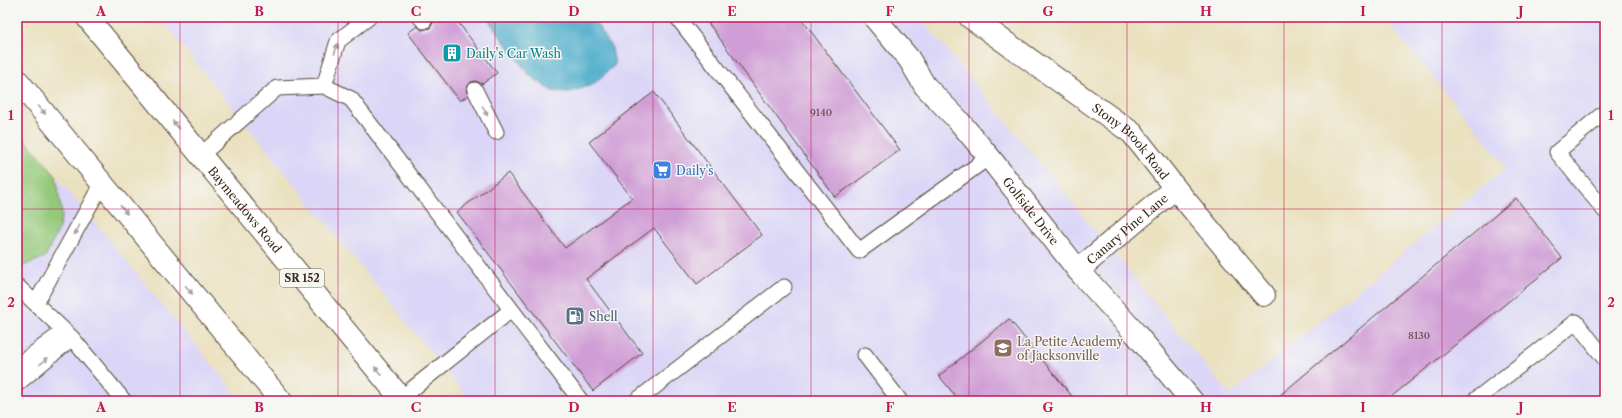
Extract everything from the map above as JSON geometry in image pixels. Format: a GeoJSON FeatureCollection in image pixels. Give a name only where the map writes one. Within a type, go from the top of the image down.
{"type":"FeatureCollection","features":[{"type":"Feature","properties":{"kind":"street","name":"Baymeadows Road"},"geometry":{"type":"LineString","coordinates":[[87,17],[402,400]]}},
{"type":"Feature","properties":{"kind":"street","name":"Golfside Drive"},"geometry":{"type":"LineString","coordinates":[[874,17],[909,59],[925,86],[958,120],[990,157],[1078,270],[1192,401]]}},
{"type":"Feature","properties":{"kind":"street","name":"Stony Brook Road"},"geometry":{"type":"LineString","coordinates":[[970,17],[1132,133],[1264,295]]}},
{"type":"Feature","properties":{"kind":"street"},"geometry":{"type":"LineString","coordinates":[[17,80],[276,399]]}},
{"type":"Feature","properties":{"kind":"street","name":"Canary Pine Lane"},"geometry":{"type":"LineString","coordinates":[[1078,270],[1176,188]]}},
{"type":"Feature","properties":{"kind":"lane"},"geometry":{"type":"LineString","coordinates":[[324,86],[338,41],[369,17]]}},
{"type":"Feature","properties":{"kind":"lane"},"geometry":{"type":"LineString","coordinates":[[678,17],[859,251],[990,157]]}},
{"type":"Feature","properties":{"kind":"lane"},"geometry":{"type":"LineString","coordinates":[[201,156],[277,88],[324,86],[351,99],[581,401]]}},
{"type":"Feature","properties":{"kind":"lane"},"geometry":{"type":"LineString","coordinates":[[475,90],[496,132]]}},
{"type":"Feature","properties":{"kind":"lane"},"geometry":{"type":"LineString","coordinates":[[1605,112],[1557,152],[1605,211]]}},
{"type":"Feature","properties":{"kind":"lane"},"geometry":{"type":"LineString","coordinates":[[36,303],[102,183]]}},
{"type":"Feature","properties":{"kind":"lane"},"geometry":{"type":"LineString","coordinates":[[17,286],[68,335],[124,401]]}},
{"type":"Feature","properties":{"kind":"lane"},"geometry":{"type":"LineString","coordinates":[[636,401],[784,287]]}},
{"type":"Feature","properties":{"kind":"lane"},"geometry":{"type":"LineString","coordinates":[[402,400],[511,310]]}},
{"type":"Feature","properties":{"kind":"lane"},"geometry":{"type":"LineString","coordinates":[[1474,401],[1576,322],[1605,359]]}},
{"type":"Feature","properties":{"kind":"lane"},"geometry":{"type":"LineString","coordinates":[[17,366],[68,335]]}},
{"type":"Feature","properties":{"kind":"lane"},"geometry":{"type":"LineString","coordinates":[[17,384],[68,335]]}},
{"type":"Feature","properties":{"kind":"lane"},"geometry":{"type":"LineString","coordinates":[[865,355],[900,401]]}},
{"type":"Feature","properties":{"kind":"shaded area"},"geometry":{"type":"Polygon","coordinates":[[[159,17],[920,17],[1230,395],[1506,168],[1482,136],[1383,17],[1605,17],[1605,401],[470,401],[159,17]]]}},
{"type":"Feature","properties":{"kind":"shaded area"},"geometry":{"type":"Polygon","coordinates":[[[56,176],[242,401],[17,401],[17,268],[45,257],[62,215],[56,176]]]}},
{"type":"Feature","properties":{"kind":"green space"},"geometry":{"type":"Polygon","coordinates":[[[17,130],[56,176],[62,215],[58,231],[45,257],[18,268],[17,247],[22,237],[17,234],[17,130]]]}},
{"type":"Feature","properties":{"kind":"water"},"geometry":{"type":"Polygon","coordinates":[[[486,17],[592,17],[612,48],[615,65],[592,85],[570,92],[552,91],[529,75],[486,17]]]}},
{"type":"Feature","properties":{"kind":"building","name":"Daily's Car Wash"},"geometry":{"type":"Polygon","coordinates":[[[432,17],[454,17],[497,73],[482,84],[476,81],[471,82],[466,89],[468,95],[460,101],[408,33],[417,26],[422,30],[430,28],[433,23],[432,17]]]}},
{"type":"Feature","properties":{"kind":"building"},"geometry":{"type":"Polygon","coordinates":[[[704,17],[800,17],[900,150],[835,197],[704,17]]]}},
{"type":"Feature","properties":{"kind":"building"},"geometry":{"type":"Polygon","coordinates":[[[654,92],[762,235],[697,284],[654,228],[586,279],[642,353],[593,391],[457,212],[508,173],[565,248],[632,198],[589,142],[654,92]]]}},
{"type":"Feature","properties":{"kind":"building"},"geometry":{"type":"Polygon","coordinates":[[[1516,198],[1562,258],[1386,401],[1273,401],[1516,198]]]}},
{"type":"Feature","properties":{"kind":"building","name":"La Petite Academy of Jacksonville"},"geometry":{"type":"Polygon","coordinates":[[[1009,319],[1076,401],[960,401],[939,376],[1009,319]]]}},
{"type":"Feature","properties":{"kind":"place","name":"Daily's Car Wash"},"geometry":{"type":"Point","coordinates":[452,53]}},
{"type":"Feature","properties":{"kind":"place","name":"Daily's"},"geometry":{"type":"Point","coordinates":[662,170]}},
{"type":"Feature","properties":{"kind":"place","name":"Shell"},"geometry":{"type":"Point","coordinates":[575,316]}},
{"type":"Feature","properties":{"kind":"place","name":"La Petite Academy of Jacksonville"},"geometry":{"type":"Point","coordinates":[1003,348]}}]}
